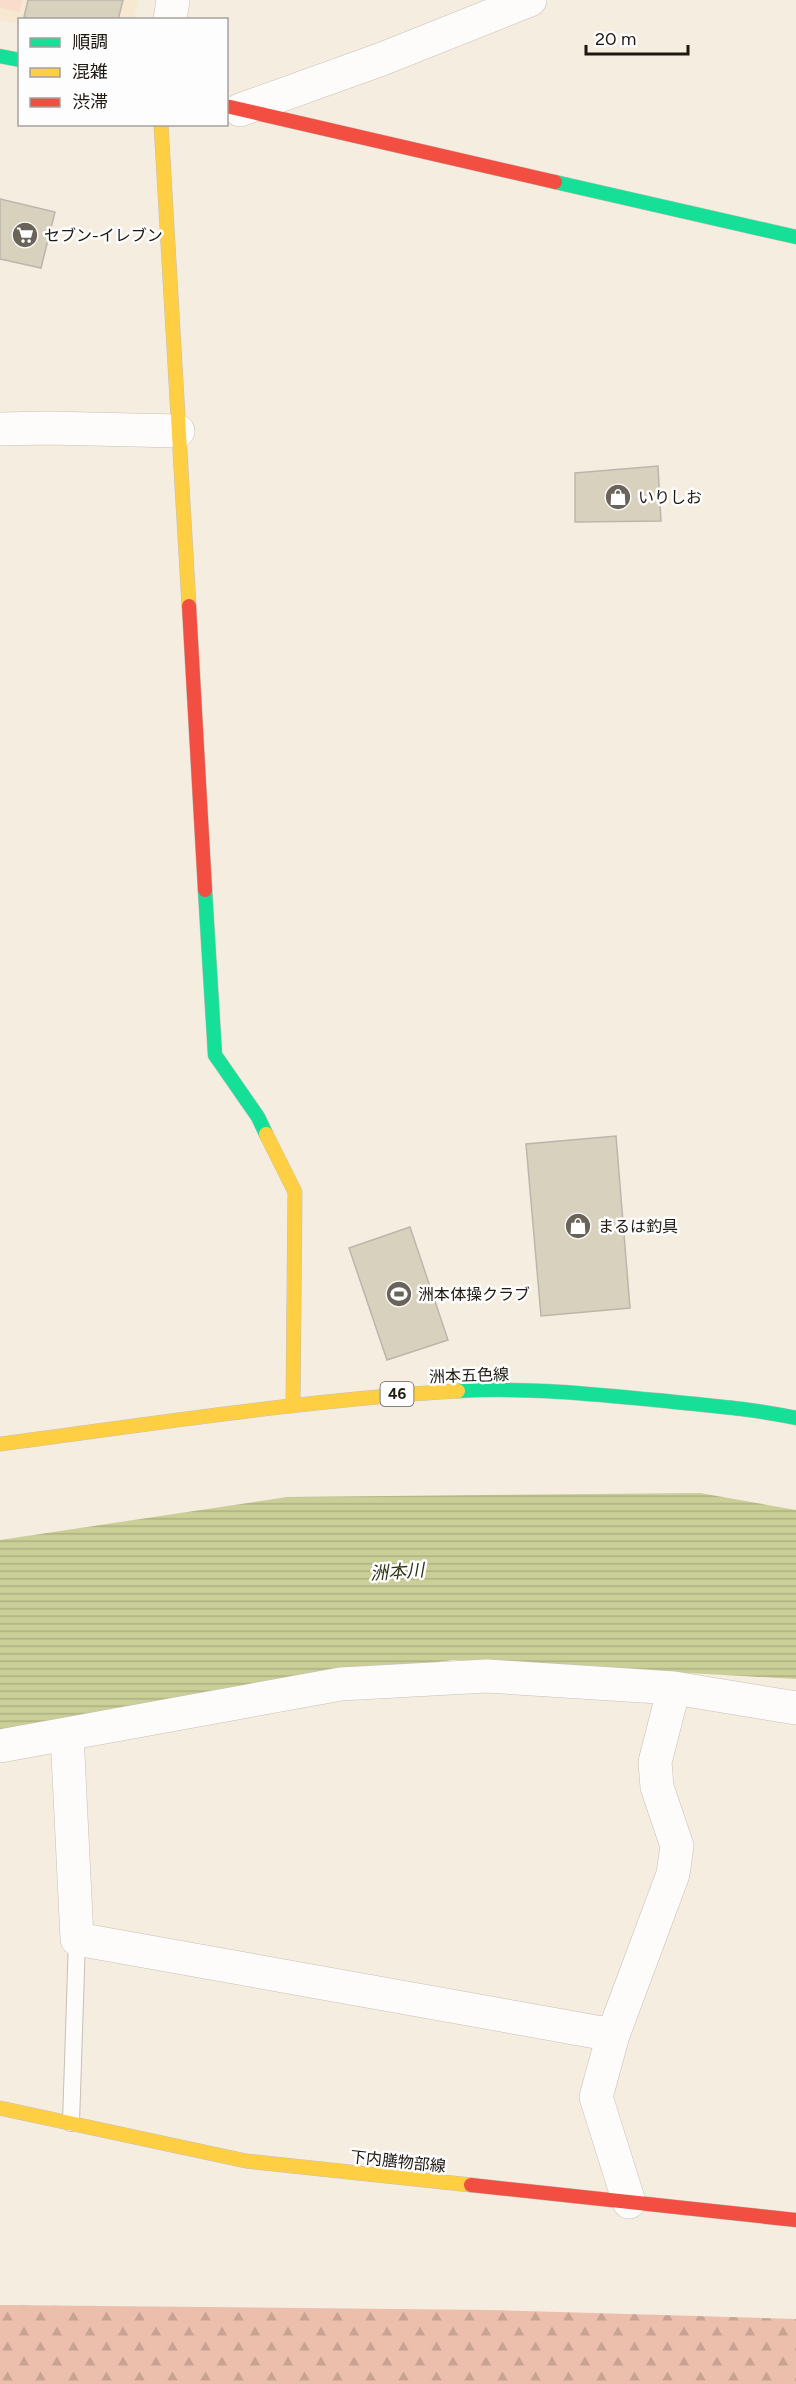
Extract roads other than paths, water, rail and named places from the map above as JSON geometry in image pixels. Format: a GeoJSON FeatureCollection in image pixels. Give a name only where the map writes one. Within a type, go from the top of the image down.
{"type":"FeatureCollection","features":[{"type":"Feature","properties":{"kind":"street"},"geometry":{"type":"LineString","coordinates":[[170,18],[173,0]]}},
{"type":"Feature","properties":{"kind":"street"},"geometry":{"type":"LineString","coordinates":[[233,108],[382,59],[530,0]]}},
{"type":"Feature","properties":{"kind":"street"},"geometry":{"type":"LineString","coordinates":[[0,56],[18,60]]}},
{"type":"Feature","properties":{"kind":"street"},"geometry":{"type":"LineString","coordinates":[[233,108],[796,237]]}},
{"type":"Feature","properties":{"kind":"street"},"geometry":{"type":"LineString","coordinates":[[161,126],[215,1054],[258,1117],[295,1191],[293,1405]]}},
{"type":"Feature","properties":{"kind":"street"},"geometry":{"type":"LineString","coordinates":[[0,429],[178,431]]}},
{"type":"Feature","properties":{"kind":"street","name":"洲本五色線"},"geometry":{"type":"LineString","coordinates":[[0,1444],[293,1405],[383,1395],[485,1389],[579,1393],[764,1411],[796,1418]]}},
{"type":"Feature","properties":{"kind":"street"},"geometry":{"type":"LineString","coordinates":[[0,1746],[341,1684],[487,1676],[674,1688],[796,1708]]}},
{"type":"Feature","properties":{"kind":"street"},"geometry":{"type":"LineString","coordinates":[[629,2202],[596,2097],[613,2035],[673,1874],[677,1846],[657,1787],[655,1762],[674,1688]]}},
{"type":"Feature","properties":{"kind":"street"},"geometry":{"type":"LineString","coordinates":[[67,1734],[77,1939],[613,2035]]}},
{"type":"Feature","properties":{"kind":"street","name":"下内膳物部線"},"geometry":{"type":"LineString","coordinates":[[0,2108],[246,2161],[796,2220]]}},
{"type":"Feature","properties":{"kind":"lane"},"geometry":{"type":"LineString","coordinates":[[70,2123],[77,1939]]}},
{"type":"Feature","properties":{"kind":"water","name":"洲本川"},"geometry":{"type":"Polygon","coordinates":[[[700,1493],[796,1510],[796,1679],[453,1660],[273,1683],[0,1733],[0,1540],[287,1497],[700,1493]]]}},
{"type":"Feature","properties":{"kind":"place","name":"セブン-イレブン"},"geometry":{"type":"Point","coordinates":[25,235]}},
{"type":"Feature","properties":{"kind":"place","name":"いりしお"},"geometry":{"type":"Point","coordinates":[618,497]}},
{"type":"Feature","properties":{"kind":"place","name":"まるは釣具"},"geometry":{"type":"Point","coordinates":[578,1226]}},
{"type":"Feature","properties":{"kind":"place","name":"洲本体操クラブ"},"geometry":{"type":"Point","coordinates":[399,1294]}}]}
